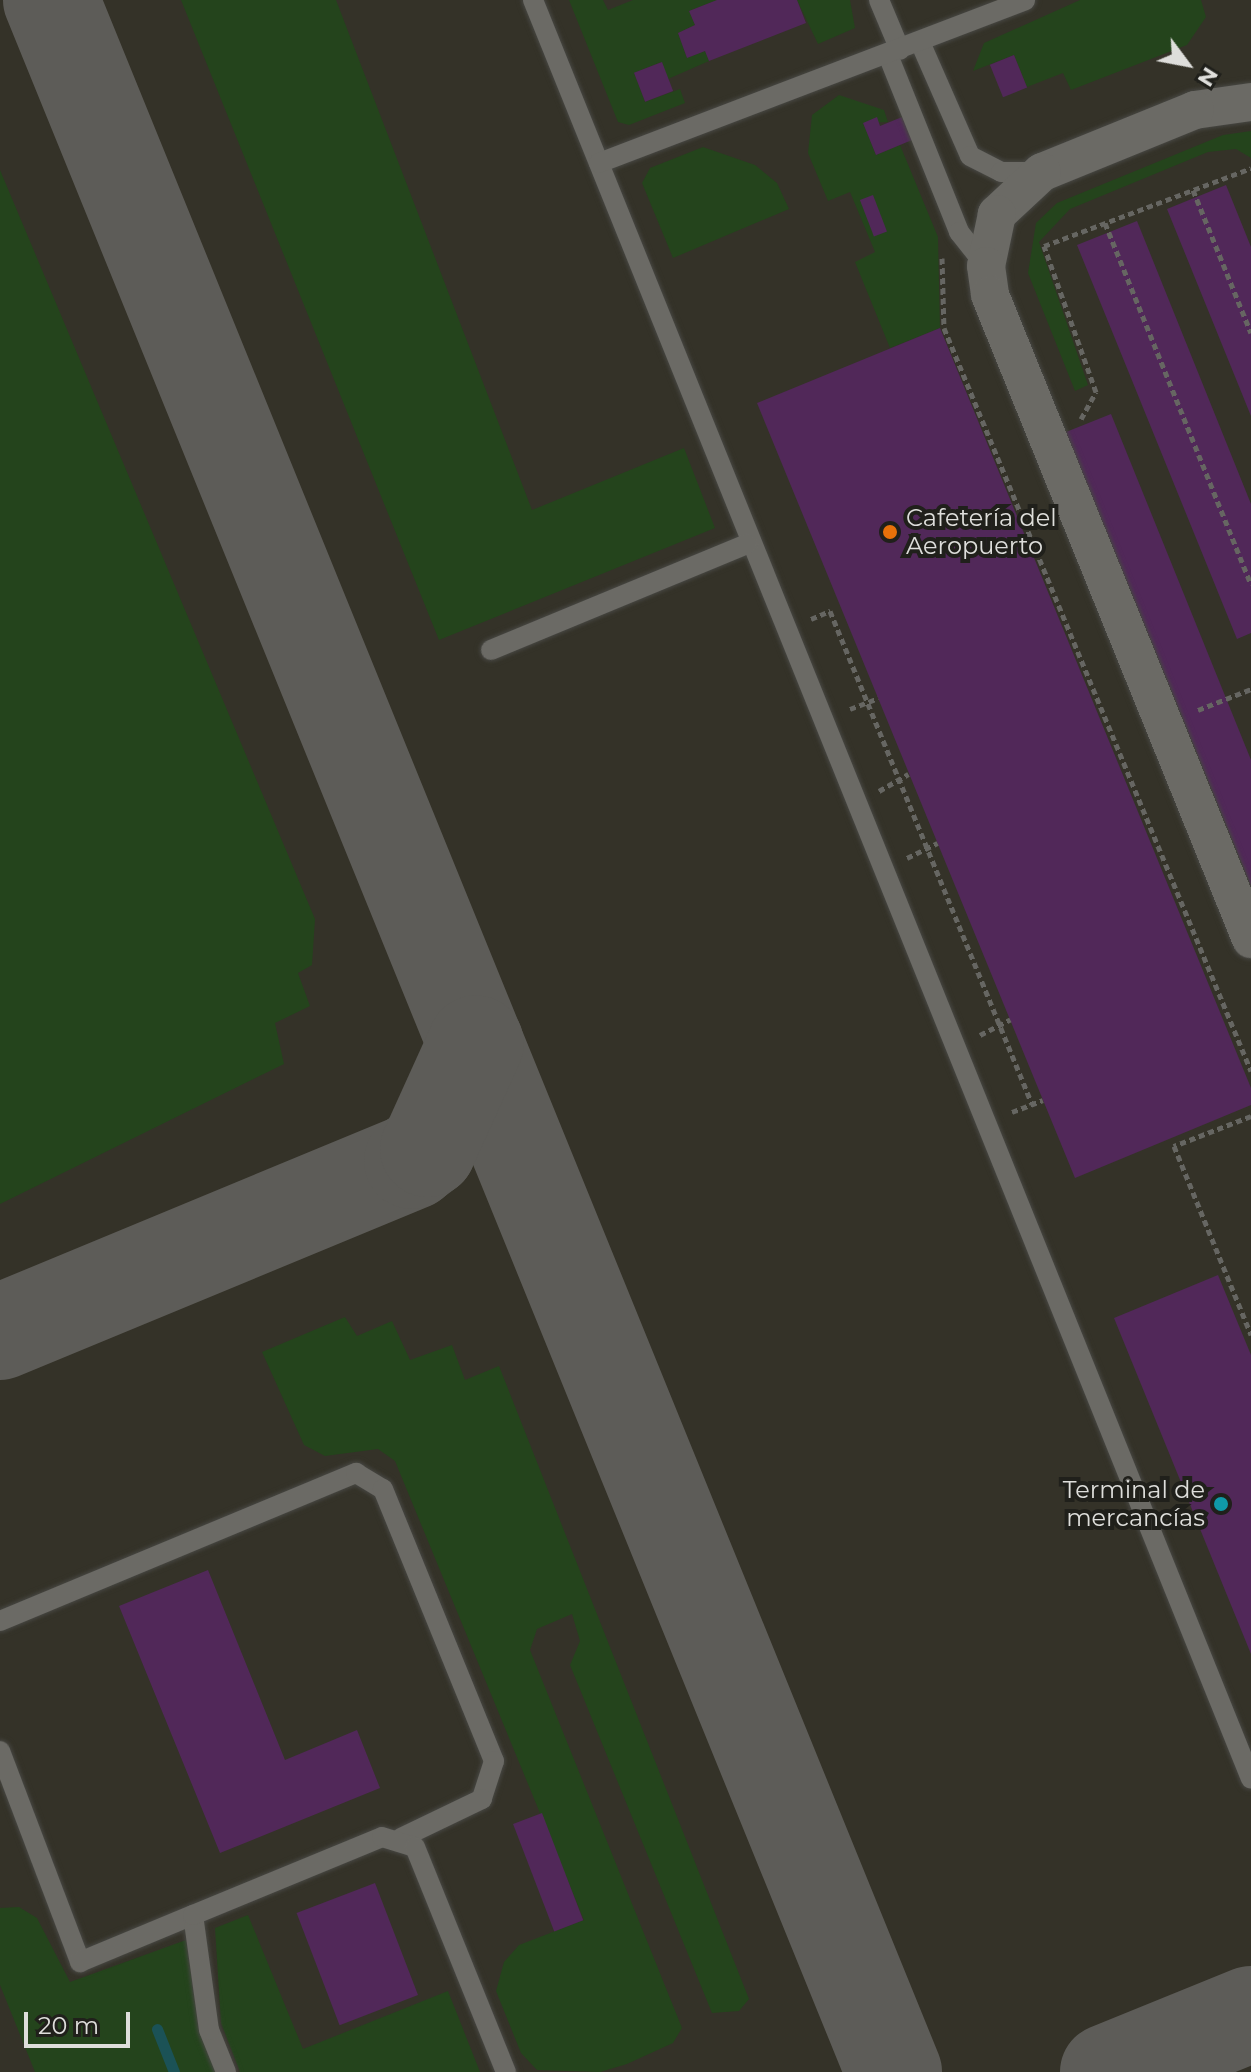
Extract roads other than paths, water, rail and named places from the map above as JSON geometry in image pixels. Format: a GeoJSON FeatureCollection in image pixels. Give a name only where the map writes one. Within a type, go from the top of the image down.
{"type":"FeatureCollection","features":[{"type":"Feature","properties":{"kind":"street"},"geometry":{"type":"LineString","coordinates":[[1251,102],[1195,110],[1042,172],[997,214],[986,266],[990,295],[1251,939]]}},
{"type":"Feature","properties":{"kind":"lane"},"geometry":{"type":"LineString","coordinates":[[533,0],[747,544],[1251,1779]]}},
{"type":"Feature","properties":{"kind":"lane"},"geometry":{"type":"LineString","coordinates":[[879,0],[894,52],[959,232],[986,266]]}},
{"type":"Feature","properties":{"kind":"lane"},"geometry":{"type":"LineString","coordinates":[[599,163],[1025,0]]}},
{"type":"Feature","properties":{"kind":"lane"},"geometry":{"type":"LineString","coordinates":[[920,42],[970,156],[1001,172],[1042,172]]}},
{"type":"Feature","properties":{"kind":"lane"},"geometry":{"type":"LineString","coordinates":[[491,650],[747,544]]}},
{"type":"Feature","properties":{"kind":"lane"},"geometry":{"type":"LineString","coordinates":[[0,1621],[356,1473],[383,1489],[494,1761],[482,1799],[401,1838],[382,1837],[80,1962],[0,1751]]}},
{"type":"Feature","properties":{"kind":"lane"},"geometry":{"type":"LineString","coordinates":[[401,1838],[415,1847],[506,2072]]}},
{"type":"Feature","properties":{"kind":"lane"},"geometry":{"type":"LineString","coordinates":[[193,1915],[209,2030],[226,2072]]}},
{"type":"Feature","properties":{"kind":"waterway"},"geometry":{"type":"LineString","coordinates":[[157,2029],[174,2072]]}},
{"type":"Feature","properties":{"kind":"place","name":"Cafetería del Aeropuerto"},"geometry":{"type":"Point","coordinates":[890,532]}},
{"type":"Feature","properties":{"kind":"place","name":"Terminal de mercancías"},"geometry":{"type":"Point","coordinates":[1221,1504]}}]}
